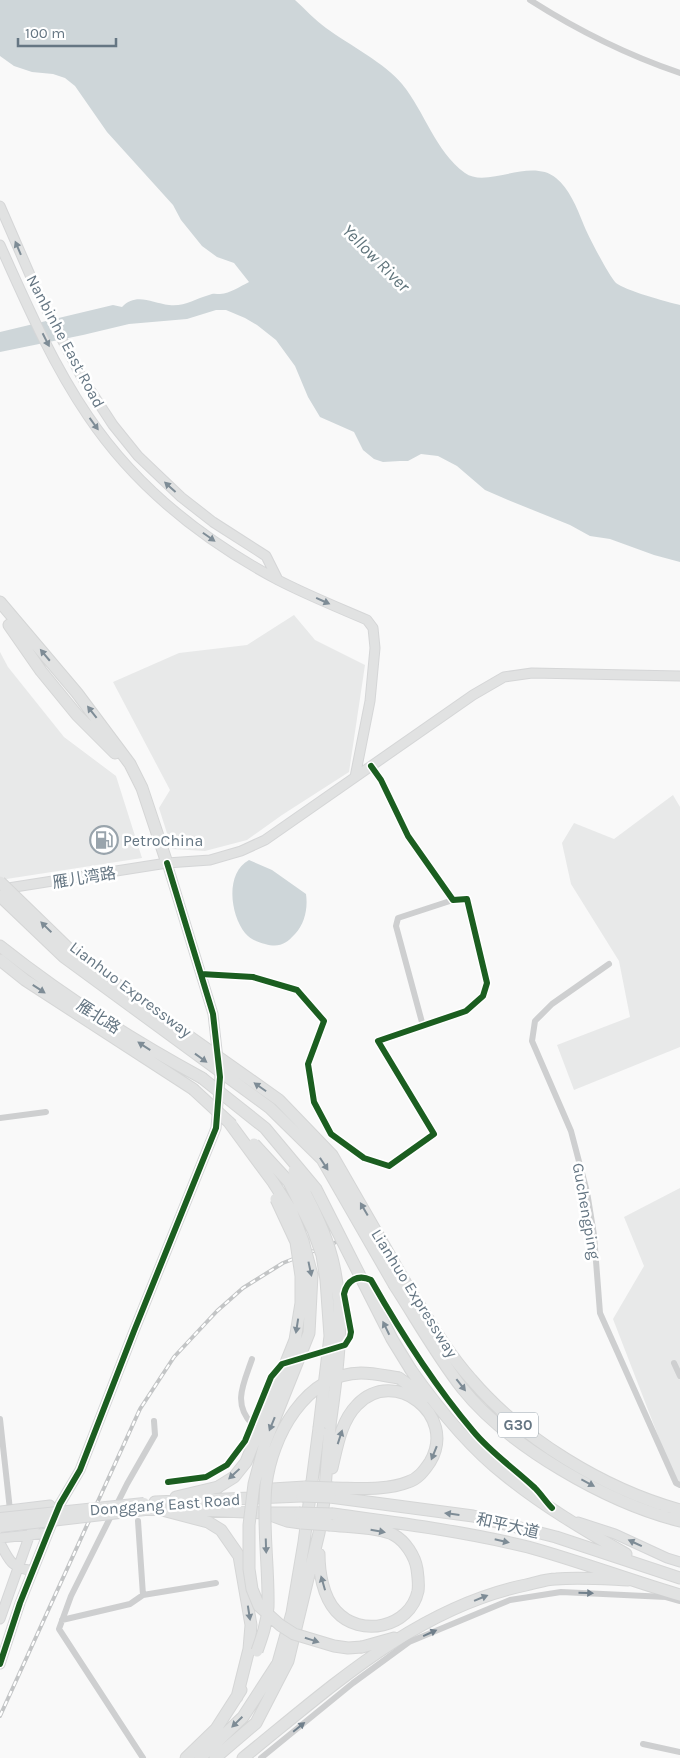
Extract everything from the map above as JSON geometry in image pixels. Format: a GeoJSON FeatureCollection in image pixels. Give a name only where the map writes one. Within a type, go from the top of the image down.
{"type":"FeatureCollection","features":[{"type":"Feature","properties":{"kind":"highway"},"geometry":{"type":"LineString","coordinates":[[0,602],[77,692],[130,764],[142,788],[165,864]]}},
{"type":"Feature","properties":{"kind":"highway"},"geometry":{"type":"LineString","coordinates":[[0,613],[21,639],[41,671],[77,715],[121,760],[137,791],[165,864]]}},
{"type":"Feature","properties":{"kind":"highway","name":"Lianhuo Expressway"},"geometry":{"type":"LineString","coordinates":[[0,882],[69,949],[279,1100],[332,1155],[438,1354],[462,1388],[488,1416],[519,1442],[560,1468],[612,1496],[659,1516],[680,1521]]}},
{"type":"Feature","properties":{"kind":"highway","name":"Lianhuo Expressway"},"geometry":{"type":"LineString","coordinates":[[0,896],[64,957],[270,1108],[322,1159],[400,1284],[445,1347],[471,1380],[528,1434],[614,1485],[662,1505],[680,1510]]}},
{"type":"Feature","properties":{"kind":"highway","name":"雁北路"},"geometry":{"type":"LineString","coordinates":[[0,946],[33,972],[156,1054],[202,1078],[228,1099]]}},
{"type":"Feature","properties":{"kind":"highway","name":"雁北路"},"geometry":{"type":"LineString","coordinates":[[0,960],[25,980],[193,1089],[228,1121]]}},
{"type":"Feature","properties":{"kind":"highway"},"geometry":{"type":"LineString","coordinates":[[228,1099],[265,1128],[316,1189],[392,1339],[434,1402],[503,1474],[564,1517],[651,1568]]}},
{"type":"Feature","properties":{"kind":"highway"},"geometry":{"type":"LineString","coordinates":[[228,1099],[293,1170],[322,1229],[332,1258],[337,1288],[339,1319],[336,1384],[324,1426],[329,1496]]}},
{"type":"Feature","properties":{"kind":"highway"},"geometry":{"type":"LineString","coordinates":[[200,1758],[243,1717],[278,1663],[292,1613],[324,1426],[330,1336],[326,1280],[322,1255],[313,1230],[289,1182],[228,1121]]}},
{"type":"Feature","properties":{"kind":"highway"},"geometry":{"type":"LineString","coordinates":[[151,1506],[218,1487],[234,1477],[246,1462],[295,1340],[301,1303],[301,1276],[296,1242],[267,1182],[228,1121]]}},
{"type":"Feature","properties":{"kind":"highway"},"geometry":{"type":"LineString","coordinates":[[228,1121],[273,1182],[290,1210],[303,1241],[312,1275],[309,1333],[265,1443],[254,1484],[249,1525],[249,1570],[252,1588],[259,1606],[287,1629],[294,1634],[318,1642],[348,1648],[362,1647],[406,1635]]}},
{"type":"Feature","properties":{"kind":"highway"},"geometry":{"type":"LineString","coordinates":[[186,1758],[216,1729],[237,1697],[253,1650],[266,1626],[268,1607],[265,1513],[267,1484],[279,1437],[293,1412],[313,1391],[325,1384],[341,1376],[360,1373],[399,1378],[434,1402]]}},
{"type":"Feature","properties":{"kind":"highway"},"geometry":{"type":"LineString","coordinates":[[216,1758],[256,1723],[288,1661],[329,1496],[340,1436],[356,1406],[365,1398],[377,1392],[390,1391],[400,1392],[413,1397],[430,1412],[435,1425],[438,1443],[434,1456],[421,1475],[410,1482],[398,1486],[329,1496]]}},
{"type":"Feature","properties":{"kind":"highway","name":"Donggang East Road"},"geometry":{"type":"LineString","coordinates":[[151,1506],[237,1492],[304,1492],[329,1496]]}},
{"type":"Feature","properties":{"kind":"highway","name":"和平大道"},"geometry":{"type":"LineString","coordinates":[[329,1496],[473,1516],[556,1537],[680,1578]]}},
{"type":"Feature","properties":{"kind":"highway"},"geometry":{"type":"LineString","coordinates":[[151,1506],[208,1522],[221,1530],[239,1556],[251,1625],[253,1650]]}},
{"type":"Feature","properties":{"kind":"highway","name":"Donggang East Road"},"geometry":{"type":"LineString","coordinates":[[151,1506],[267,1513],[287,1521],[300,1518],[331,1520]]}},
{"type":"Feature","properties":{"kind":"highway"},"geometry":{"type":"LineString","coordinates":[[319,1534],[319,1568],[329,1601],[336,1612],[346,1620],[368,1627],[378,1627],[399,1618],[413,1603],[418,1592],[419,1581],[416,1565],[405,1545],[394,1535],[331,1520]]}},
{"type":"Feature","properties":{"kind":"highway","name":"和平大道"},"geometry":{"type":"LineString","coordinates":[[331,1520],[424,1526],[469,1534],[577,1561],[628,1580],[680,1595]]}},
{"type":"Feature","properties":{"kind":"highway"},"geometry":{"type":"LineString","coordinates":[[243,1758],[362,1663],[406,1635],[453,1609],[500,1590],[557,1579],[628,1580]]}},
{"type":"Feature","properties":{"kind":"main road","name":"Nanbinhe East Road"},"geometry":{"type":"LineString","coordinates":[[0,206],[37,291],[81,376],[113,425],[138,456],[181,498],[213,522],[266,556],[278,580]]}},
{"type":"Feature","properties":{"kind":"main road","name":"Nanbinhe East Road"},"geometry":{"type":"LineString","coordinates":[[0,245],[67,383],[89,417],[114,450],[156,495],[204,534],[240,558],[278,580],[367,620],[373,628],[375,648],[370,700],[355,777]]}},
{"type":"Feature","properties":{"kind":"main road","name":"雁儿湾路"},"geometry":{"type":"LineString","coordinates":[[0,890],[165,864],[210,860],[257,844],[473,695],[504,677],[532,672],[680,676]]}},
{"type":"Feature","properties":{"kind":"main road"},"geometry":{"type":"LineString","coordinates":[[0,1664],[20,1603],[48,1533],[60,1504],[80,1470],[216,1128],[220,1077],[213,1014],[174,884],[165,864]]}},
{"type":"Feature","properties":{"kind":"main road"},"geometry":{"type":"LineString","coordinates":[[0,1511],[60,1504]]}},
{"type":"Feature","properties":{"kind":"main road"},"geometry":{"type":"LineString","coordinates":[[0,1619],[30,1534],[48,1506]]}},
{"type":"Feature","properties":{"kind":"main road","name":"Donggang East Road"},"geometry":{"type":"LineString","coordinates":[[0,1518],[151,1506]]}},
{"type":"Feature","properties":{"kind":"main road","name":"Donggang East Road"},"geometry":{"type":"LineString","coordinates":[[0,1527],[151,1506]]}},
{"type":"Feature","properties":{"kind":"main road"},"geometry":{"type":"LineString","coordinates":[[564,1517],[615,1534],[680,1562]]}},
{"type":"Feature","properties":{"kind":"main road"},"geometry":{"type":"LineString","coordinates":[[0,1538],[48,1533]]}},
{"type":"Feature","properties":{"kind":"main road"},"geometry":{"type":"LineString","coordinates":[[0,1543],[10,1563],[18,1568],[33,1571]]}},
{"type":"Feature","properties":{"kind":"street"},"geometry":{"type":"LineString","coordinates":[[530,0],[593,36],[645,60],[680,73]]}},
{"type":"Feature","properties":{"kind":"street"},"geometry":{"type":"LineString","coordinates":[[371,766],[381,780],[408,836],[453,900]]}},
{"type":"Feature","properties":{"kind":"street"},"geometry":{"type":"LineString","coordinates":[[201,974],[253,977],[297,990],[324,1021],[308,1064],[314,1102],[331,1134],[364,1158],[388,1166],[434,1134],[378,1041],[423,1026],[466,1010],[483,996],[487,983],[467,899],[453,900],[398,918],[396,926],[423,1026]]}},
{"type":"Feature","properties":{"kind":"street","name":"Guchengping"},"geometry":{"type":"LineString","coordinates":[[609,964],[552,1004],[536,1021],[532,1041],[571,1132],[580,1166],[594,1235],[600,1313],[676,1483],[680,1485]]}},
{"type":"Feature","properties":{"kind":"street"},"geometry":{"type":"LineString","coordinates":[[0,1118],[46,1112]]}},
{"type":"Feature","properties":{"kind":"street"},"geometry":{"type":"LineString","coordinates":[[168,1482],[206,1477],[227,1464],[245,1441],[271,1377],[282,1364],[341,1347],[348,1341],[351,1332],[344,1294],[345,1288],[351,1280],[366,1278],[371,1280],[424,1366],[474,1432],[535,1488],[552,1508]]}},
{"type":"Feature","properties":{"kind":"street"},"geometry":{"type":"LineString","coordinates":[[252,1359],[240,1401],[242,1410],[252,1424]]}},
{"type":"Feature","properties":{"kind":"street"},"geometry":{"type":"LineString","coordinates":[[674,1363],[680,1376]]}},
{"type":"Feature","properties":{"kind":"street"},"geometry":{"type":"LineString","coordinates":[[0,1419],[10,1510]]}},
{"type":"Feature","properties":{"kind":"street"},"geometry":{"type":"LineString","coordinates":[[143,1758],[59,1629],[71,1596],[88,1561],[127,1484],[155,1435],[154,1421]]}},
{"type":"Feature","properties":{"kind":"street"},"geometry":{"type":"LineString","coordinates":[[138,1521],[144,1595]]}},
{"type":"Feature","properties":{"kind":"street"},"geometry":{"type":"LineString","coordinates":[[557,1579],[561,1592]]}},
{"type":"Feature","properties":{"kind":"street"},"geometry":{"type":"LineString","coordinates":[[62,1620],[130,1604],[144,1595],[216,1583]]}},
{"type":"Feature","properties":{"kind":"street"},"geometry":{"type":"LineString","coordinates":[[261,1758],[353,1683],[409,1642],[510,1600],[561,1592],[666,1597],[680,1602]]}},
{"type":"Feature","properties":{"kind":"street"},"geometry":{"type":"LineString","coordinates":[[643,1744],[680,1752]]}},
{"type":"Feature","properties":{"kind":"shaded area"},"geometry":{"type":"Polygon","coordinates":[[[294,615],[315,640],[365,665],[349,772],[247,840],[205,851],[172,849],[159,808],[170,790],[113,682],[179,653],[247,645],[294,615]]]}},
{"type":"Feature","properties":{"kind":"shaded area"},"geometry":{"type":"Polygon","coordinates":[[[0,652],[8,667],[64,737],[116,776],[142,858],[0,880],[0,652]]]}},
{"type":"Feature","properties":{"kind":"shaded area"},"geometry":{"type":"Polygon","coordinates":[[[673,795],[680,807],[680,1047],[574,1090],[557,1045],[630,1017],[619,961],[571,884],[562,843],[574,823],[614,839],[673,795]]]}},
{"type":"Feature","properties":{"kind":"shaded area"},"geometry":{"type":"Polygon","coordinates":[[[680,1188],[680,1486],[674,1477],[613,1319],[644,1266],[624,1217],[680,1188]]]}},
{"type":"Feature","properties":{"kind":"water","name":"Yellow River"},"geometry":{"type":"Polygon","coordinates":[[[0,0],[295,0],[326,28],[377,62],[402,84],[438,143],[465,173],[474,177],[485,178],[522,171],[546,172],[561,182],[572,199],[593,245],[616,283],[656,299],[680,305],[680,562],[610,539],[590,536],[570,525],[485,490],[457,466],[438,456],[421,454],[408,461],[383,462],[374,459],[363,450],[354,432],[320,417],[308,397],[295,366],[276,340],[257,325],[226,310],[216,310],[187,319],[129,324],[0,352],[0,332],[113,305],[122,307],[133,300],[139,299],[169,305],[180,305],[212,294],[235,290],[249,282],[234,263],[217,257],[202,246],[181,220],[173,205],[107,132],[75,86],[65,78],[53,74],[32,72],[14,66],[0,56],[0,0]]]}},
{"type":"Feature","properties":{"kind":"water"},"geometry":{"type":"Polygon","coordinates":[[[249,860],[272,870],[306,894],[307,905],[301,925],[285,943],[274,946],[251,939],[240,925],[233,905],[233,884],[241,866],[249,860]]]}},
{"type":"Feature","properties":{"kind":"railway"},"geometry":{"type":"LineString","coordinates":[[0,1716],[140,1409],[174,1357],[217,1311],[243,1288],[283,1263],[339,1241]]}},
{"type":"Feature","properties":{"kind":"cycle path"},"geometry":{"type":"LineString","coordinates":[[201,974],[253,977],[297,990],[324,1021],[308,1064],[314,1102],[331,1134],[364,1158],[389,1166],[434,1134],[378,1041],[466,1011],[483,996],[487,983],[467,899],[453,900],[408,836],[381,780],[371,766]]}},
{"type":"Feature","properties":{"kind":"cycle path"},"geometry":{"type":"LineString","coordinates":[[0,1664],[20,1603],[48,1533],[60,1504],[80,1470],[216,1128],[220,1077],[213,1014],[167,863]]}},
{"type":"Feature","properties":{"kind":"cycle path"},"geometry":{"type":"LineString","coordinates":[[168,1482],[206,1477],[227,1465],[245,1441],[271,1377],[282,1364],[345,1345],[351,1332],[344,1294],[345,1289],[350,1282],[358,1278],[366,1278],[371,1280],[419,1358],[473,1431],[495,1454],[535,1488],[552,1508]]}},
{"type":"Feature","properties":{"kind":"place","name":"PetroChina"},"geometry":{"type":"Point","coordinates":[104,840]}}]}
